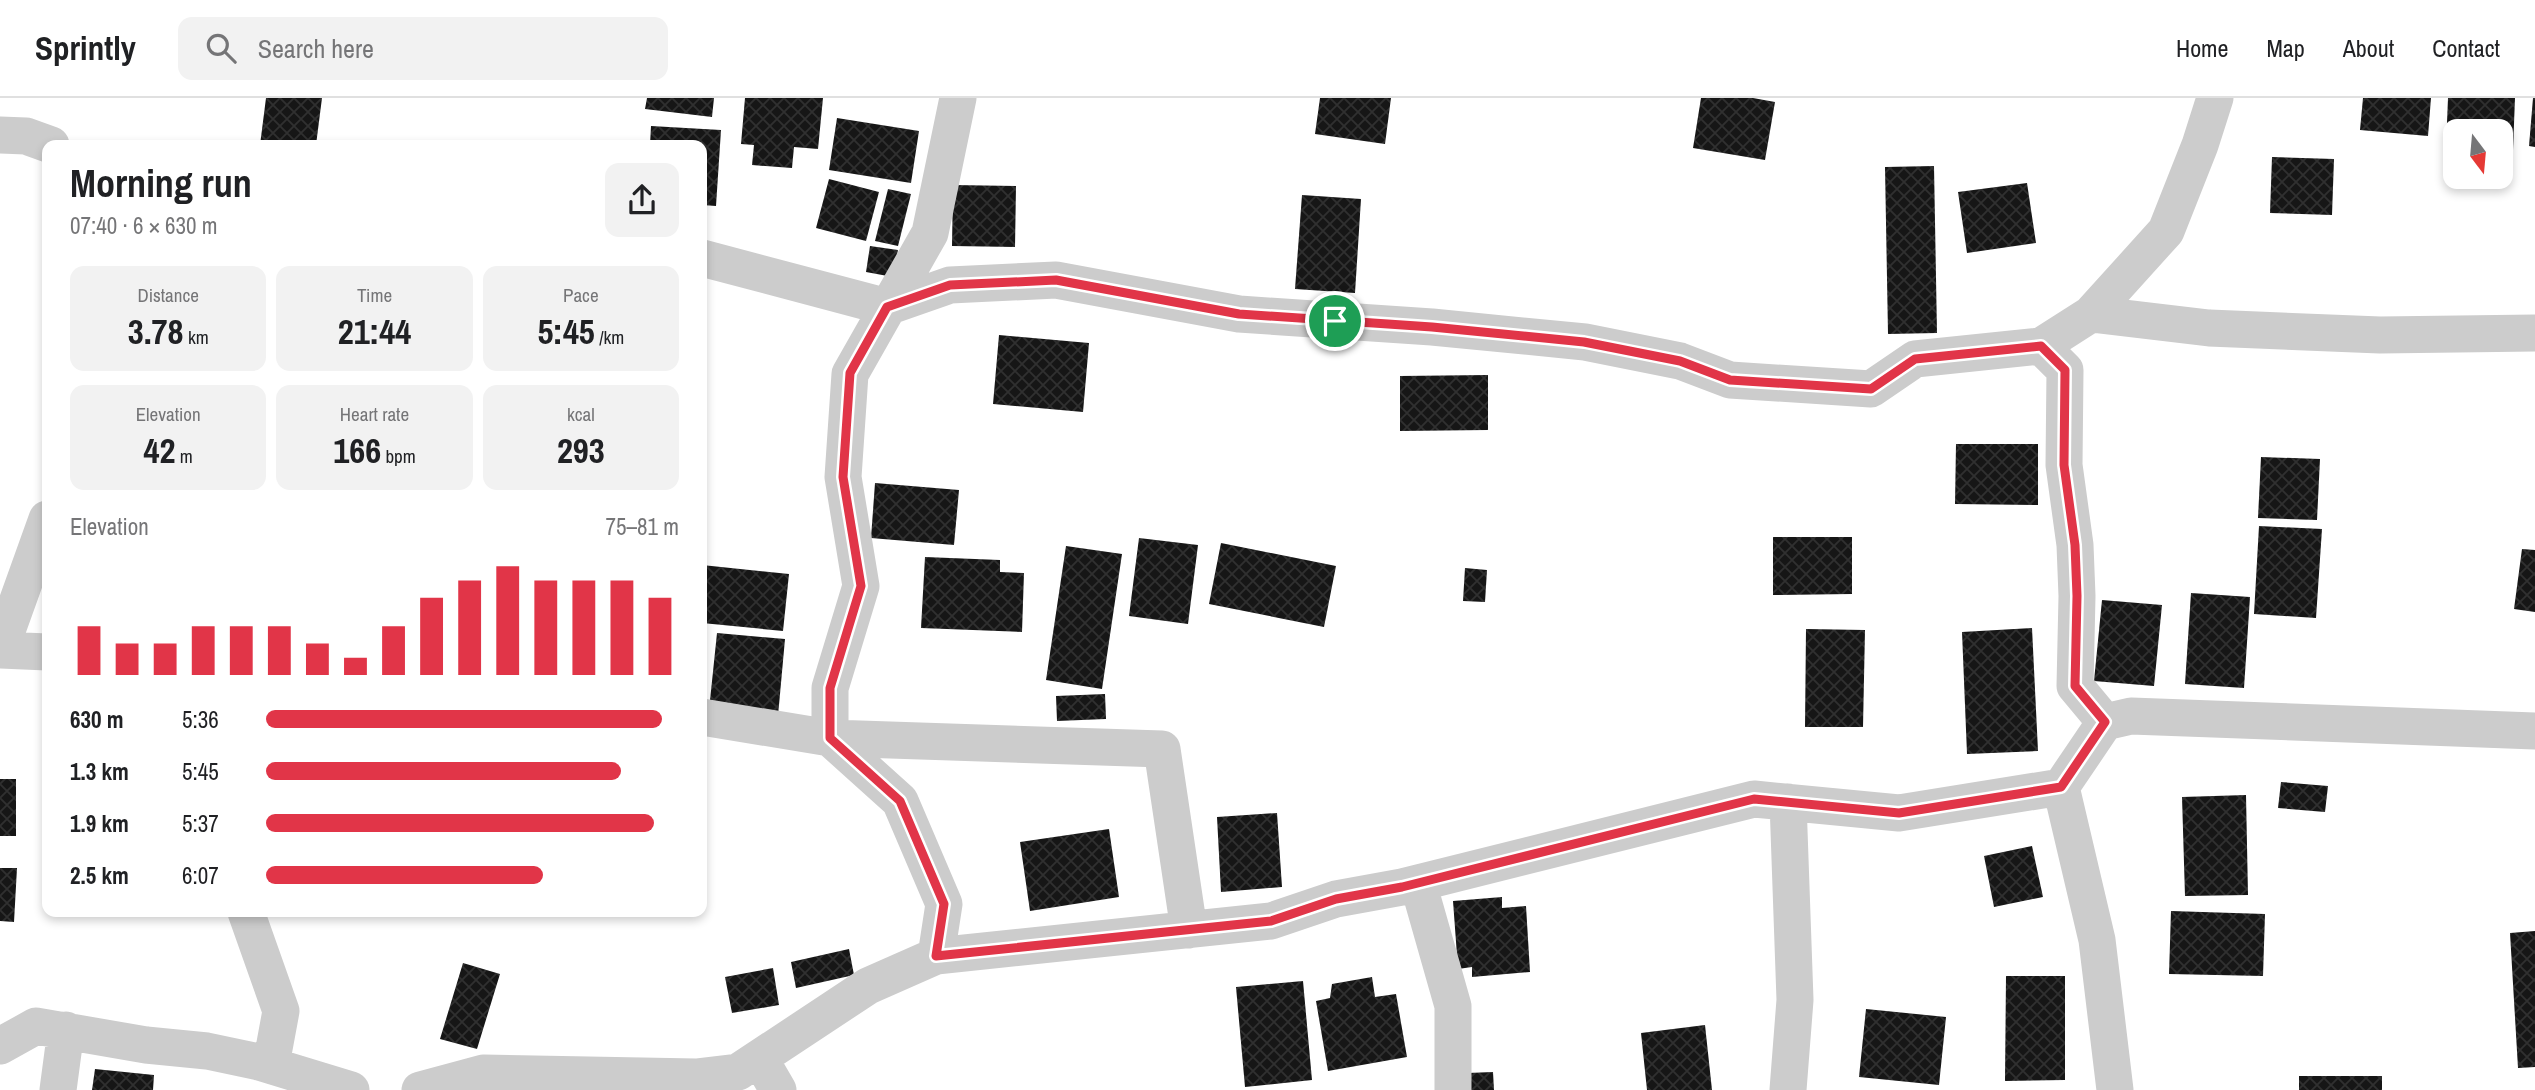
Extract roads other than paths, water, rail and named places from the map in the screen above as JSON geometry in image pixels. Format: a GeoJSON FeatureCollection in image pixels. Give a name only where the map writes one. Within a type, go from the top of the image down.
{"type":"FeatureCollection","features":[{"type":"Feature","properties":{"kind":"street"},"geometry":{"type":"LineString","coordinates":[[936,956],[944,904],[900,801],[830,738],[830,688],[861,586],[843,477],[850,373],[930,233],[958,98]]}},
{"type":"Feature","properties":{"kind":"street"},"geometry":{"type":"LineString","coordinates":[[707,259],[887,307],[950,285],[1056,280],[1239,314],[1432,327],[1584,342],[1680,361],[1730,380],[1871,389],[1915,359],[2041,346],[2091,314],[2166,231],[2200,145],[2215,98]]}},
{"type":"Feature","properties":{"kind":"street"},"geometry":{"type":"LineString","coordinates":[[0,135],[26,136],[42,142]]}},
{"type":"Feature","properties":{"kind":"street"},"geometry":{"type":"LineString","coordinates":[[2091,314],[2208,328],[2380,335],[2535,333]]}},
{"type":"Feature","properties":{"kind":"street"},"geometry":{"type":"LineString","coordinates":[[2041,346],[2065,370],[2064,465],[2075,545],[2077,596],[2075,686],[2105,722]]}},
{"type":"Feature","properties":{"kind":"street"},"geometry":{"type":"LineString","coordinates":[[42,533],[0,650],[42,652]]}},
{"type":"Feature","properties":{"kind":"street"},"geometry":{"type":"LineString","coordinates":[[432,1088],[483,1073],[696,1077],[738,1072],[868,986],[936,956],[1271,921],[1336,899],[1418,883],[1754,799],[1899,813],[2061,787],[2105,722],[2131,716],[2535,731]]}},
{"type":"Feature","properties":{"kind":"street"},"geometry":{"type":"LineString","coordinates":[[707,718],[830,738],[1162,749],[1189,930]]}},
{"type":"Feature","properties":{"kind":"street"},"geometry":{"type":"LineString","coordinates":[[2061,787],[2097,940],[2115,1090]]}},
{"type":"Feature","properties":{"kind":"street"},"geometry":{"type":"LineString","coordinates":[[1787,1090],[1796,1000],[1788,802]]}},
{"type":"Feature","properties":{"kind":"street"},"geometry":{"type":"LineString","coordinates":[[1418,883],[1453,1006],[1453,1090]]}},
{"type":"Feature","properties":{"kind":"street"},"geometry":{"type":"LineString","coordinates":[[248,917],[281,1012],[271,1065]]}},
{"type":"Feature","properties":{"kind":"street"},"geometry":{"type":"LineString","coordinates":[[0,1046],[36,1026],[146,1045],[207,1051],[271,1065],[351,1090]]}},
{"type":"Feature","properties":{"kind":"street"},"geometry":{"type":"LineString","coordinates":[[58,1090],[66,1030]]}},
{"type":"Feature","properties":{"kind":"street"},"geometry":{"type":"LineString","coordinates":[[760,1059],[778,1090]]}}]}
